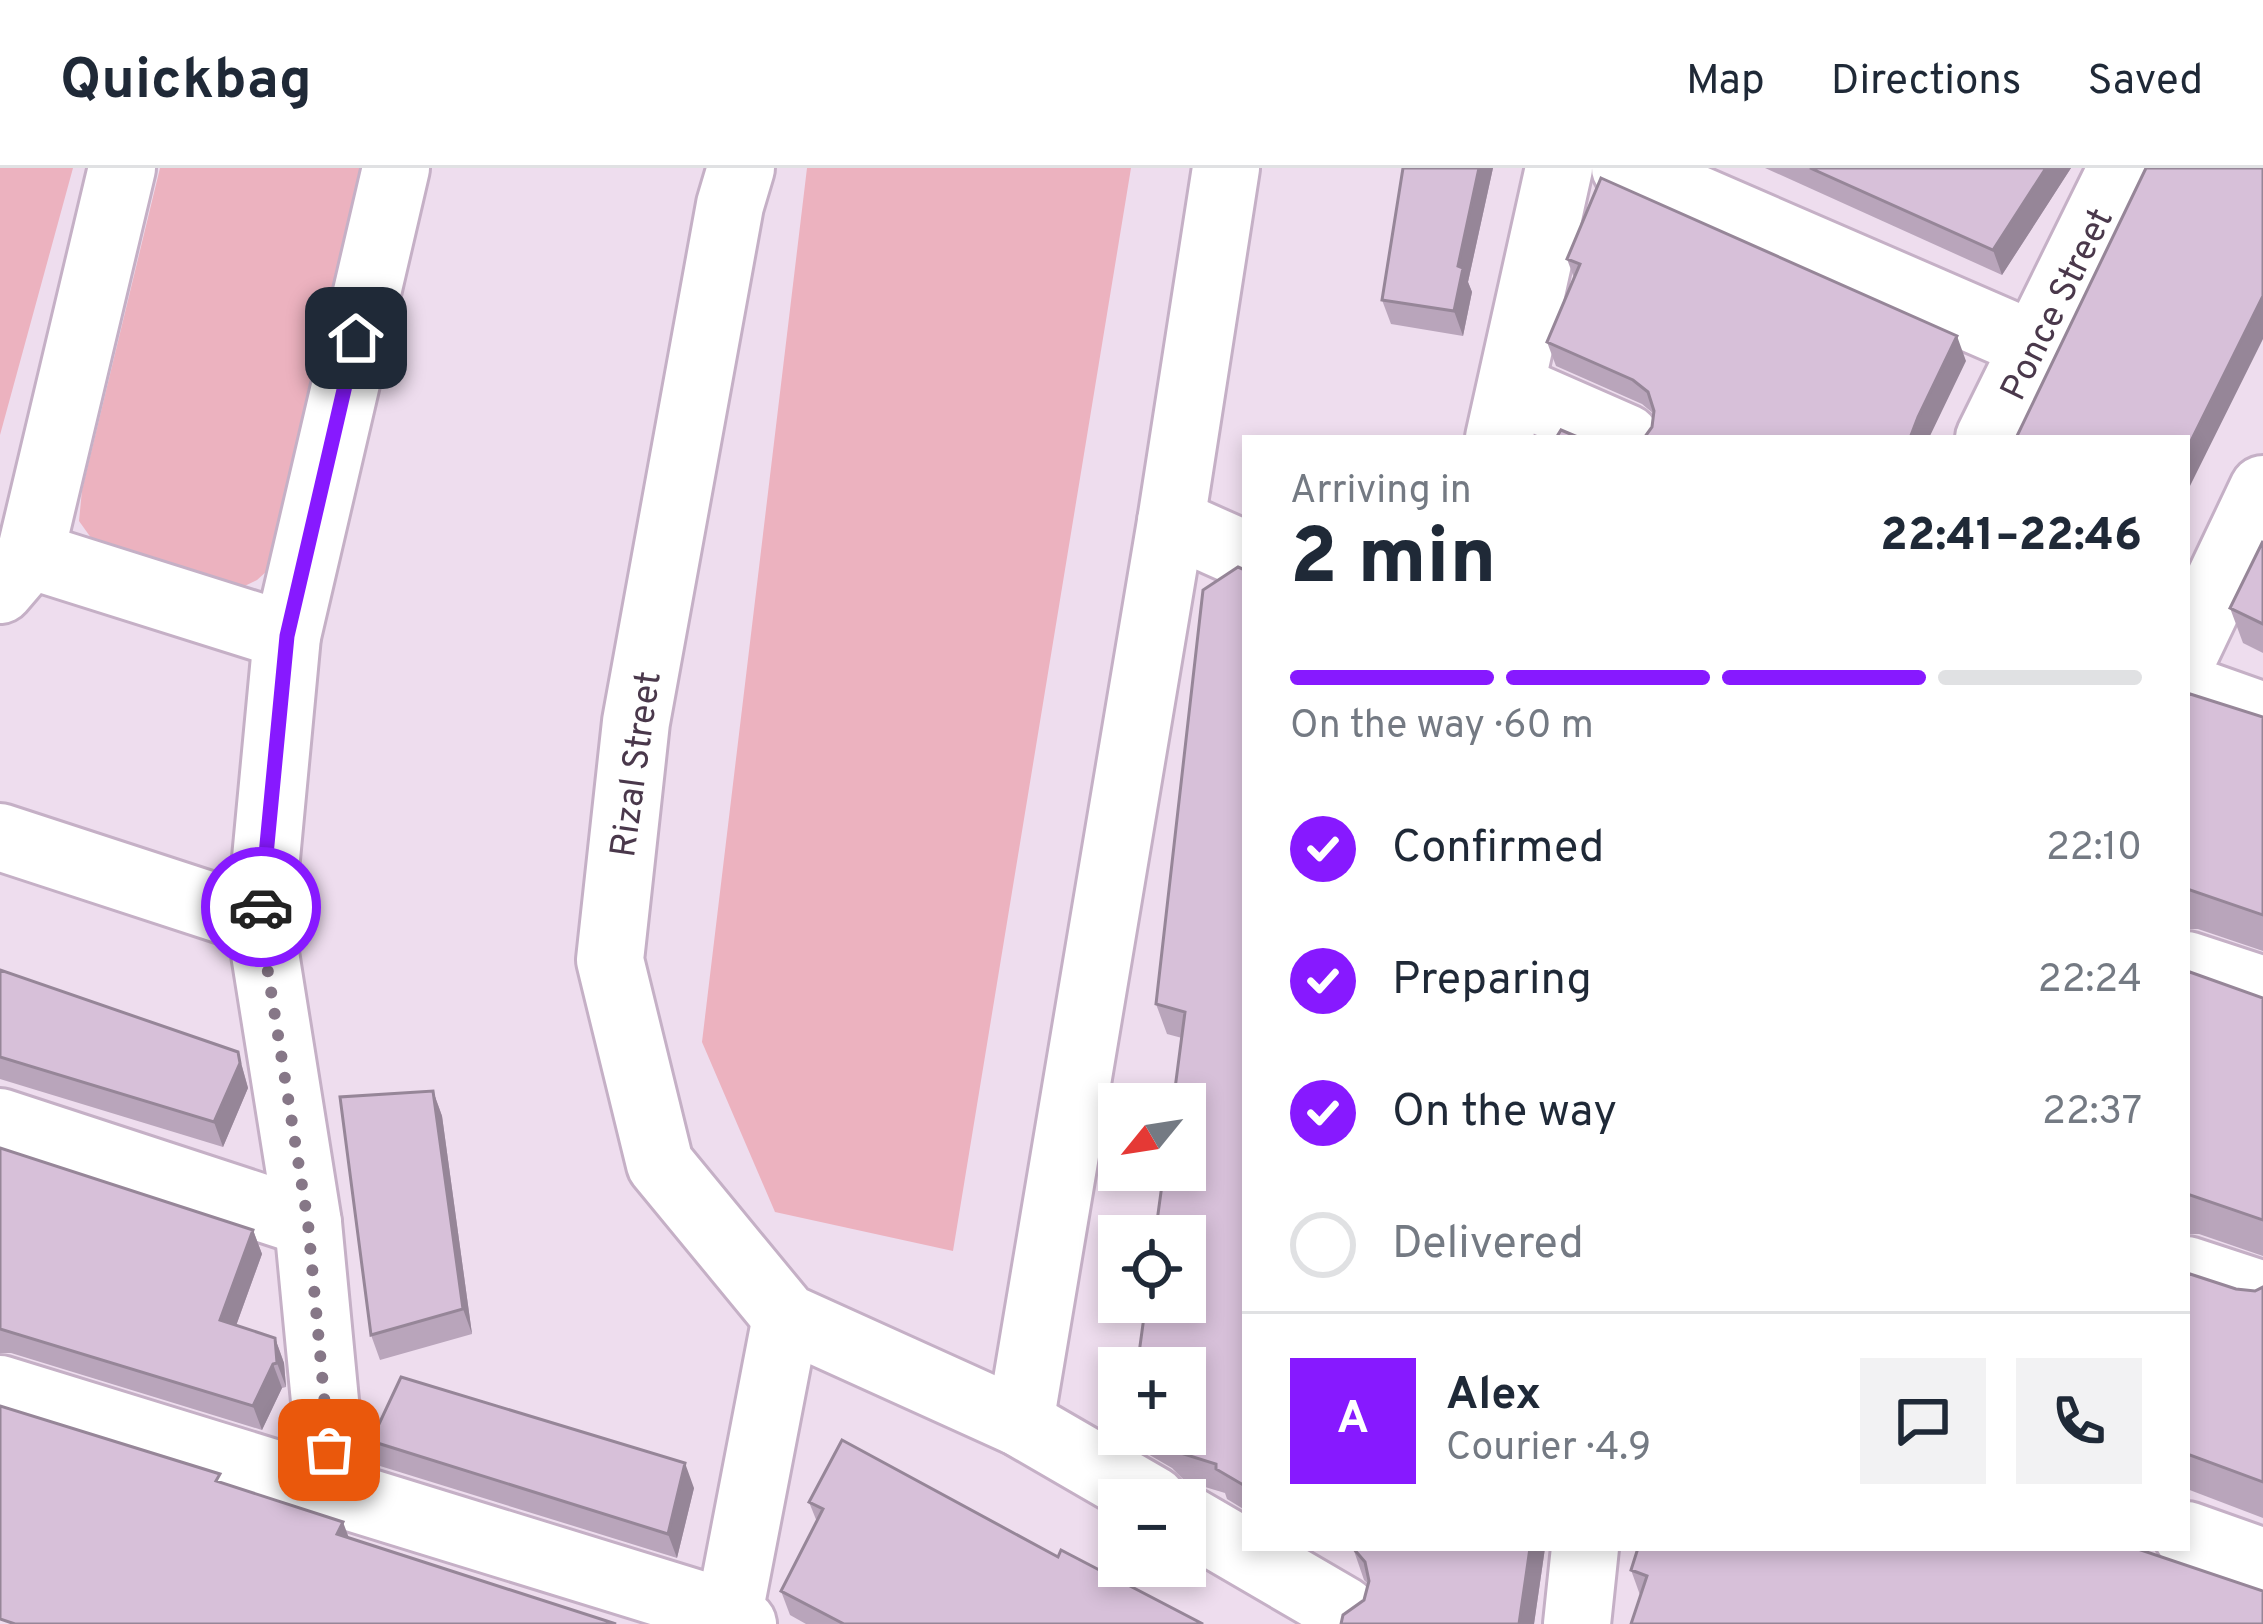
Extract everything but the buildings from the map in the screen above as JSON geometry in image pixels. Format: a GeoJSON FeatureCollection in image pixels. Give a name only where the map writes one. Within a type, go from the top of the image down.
{"type":"FeatureCollection","features":[{"type":"Feature","properties":{"kind":"street"},"geometry":{"type":"LineString","coordinates":[[122,168],[15,572],[287,636]]}},
{"type":"Feature","properties":{"kind":"street"},"geometry":{"type":"LineString","coordinates":[[334,1495],[308,1223],[260,922],[287,636],[396,168]]}},
{"type":"Feature","properties":{"kind":"street","name":"Rizal Street"},"geometry":{"type":"LineString","coordinates":[[741,168],[730,205],[636,722],[610,960],[660,1164],[785,1317]]}},
{"type":"Feature","properties":{"kind":"street"},"geometry":{"type":"LineString","coordinates":[[1020,1423],[1226,168]]}},
{"type":"Feature","properties":{"kind":"street"},"geometry":{"type":"LineString","coordinates":[[1559,168],[1505,413],[1611,435]]}},
{"type":"Feature","properties":{"kind":"street"},"geometry":{"type":"LineString","coordinates":[[1625,168],[2033,345]]}},
{"type":"Feature","properties":{"kind":"street","name":"Ponce Street"},"geometry":{"type":"LineString","coordinates":[[1990,435],[2122,168]]}},
{"type":"Feature","properties":{"kind":"street"},"geometry":{"type":"LineString","coordinates":[[2190,644],[2263,489]]}},
{"type":"Feature","properties":{"kind":"street"},"geometry":{"type":"LineString","coordinates":[[1171,522],[1242,554]]}},
{"type":"Feature","properties":{"kind":"street"},"geometry":{"type":"LineString","coordinates":[[2190,690],[2263,716]]}},
{"type":"Feature","properties":{"kind":"street"},"geometry":{"type":"LineString","coordinates":[[0,837],[260,922]]}},
{"type":"Feature","properties":{"kind":"street"},"geometry":{"type":"LineString","coordinates":[[2190,966],[2263,989]]}},
{"type":"Feature","properties":{"kind":"street"},"geometry":{"type":"LineString","coordinates":[[0,1122],[308,1223]]}},
{"type":"Feature","properties":{"kind":"street"},"geometry":{"type":"LineString","coordinates":[[2190,1271],[2263,1295]]}},
{"type":"Feature","properties":{"kind":"street"},"geometry":{"type":"LineString","coordinates":[[0,1389],[733,1621],[785,1317],[1020,1423],[1117,1479]]}},
{"type":"Feature","properties":{"kind":"street"},"geometry":{"type":"LineString","coordinates":[[1206,1528],[1242,1545]]}},
{"type":"Feature","properties":{"kind":"street"},"geometry":{"type":"LineString","coordinates":[[2190,1536],[2263,1562]]}},
{"type":"Feature","properties":{"kind":"street"},"geometry":{"type":"LineString","coordinates":[[1254,1551],[1344,1594]]}},
{"type":"Feature","properties":{"kind":"street"},"geometry":{"type":"LineString","coordinates":[[1577,1624],[1585,1551]]}},
{"type":"Feature","properties":{"kind":"shaded area"},"geometry":{"type":"Polygon","coordinates":[[[0,168],[2263,168],[2263,1624],[0,1624],[0,168]]]}},
{"type":"Feature","properties":{"kind":"shaded area"},"geometry":{"type":"Polygon","coordinates":[[[0,168],[73,168],[0,435],[0,168]]]}},
{"type":"Feature","properties":{"kind":"shaded area"},"geometry":{"type":"Polygon","coordinates":[[[160,168],[384,168],[288,552],[257,580],[222,597],[94,542],[79,521],[82,490],[160,168]]]}},
{"type":"Feature","properties":{"kind":"shaded area"},"geometry":{"type":"Polygon","coordinates":[[[807,168],[1131,168],[953,1251],[775,1212],[702,1042],[807,168]]]}},
{"type":"Feature","properties":{"kind":"way so far"},"geometry":{"type":"LineString","coordinates":[[261,907],[308,1223],[329,1450]]}},
{"type":"Feature","properties":{"kind":"route"},"geometry":{"type":"LineString","coordinates":[[261,907],[287,636],[356,338]]}}]}
